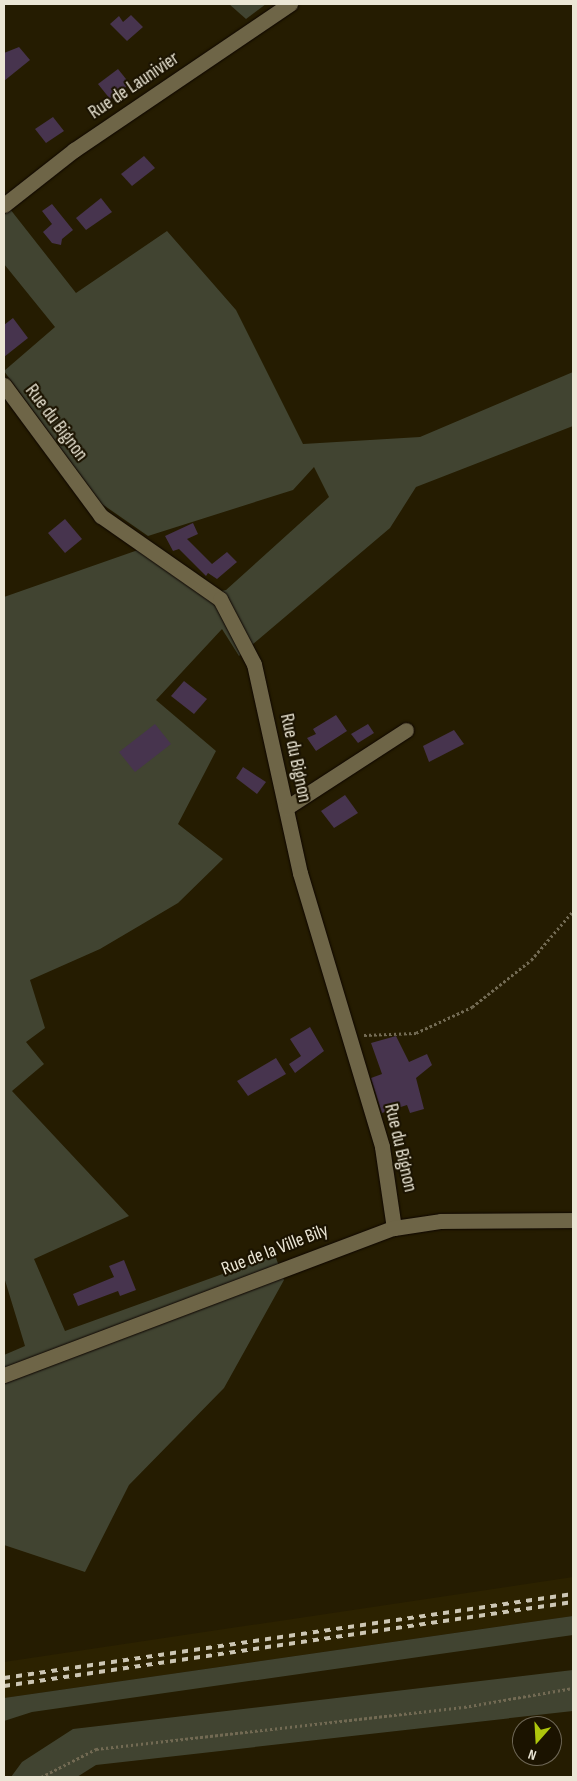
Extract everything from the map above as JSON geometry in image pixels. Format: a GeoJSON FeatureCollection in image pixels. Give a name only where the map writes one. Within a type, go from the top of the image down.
{"type":"FeatureCollection","features":[{"type":"Feature","properties":{"kind":"street","name":"Rue de Launivier"},"geometry":{"type":"LineString","coordinates":[[4,205],[74,150],[290,4]]}},
{"type":"Feature","properties":{"kind":"street","name":"Rue du Bignon"},"geometry":{"type":"LineString","coordinates":[[4,385],[101,516],[220,599],[254,664],[300,874],[382,1147],[394,1228]]}},
{"type":"Feature","properties":{"kind":"street"},"geometry":{"type":"LineString","coordinates":[[286,808],[406,730]]}},
{"type":"Feature","properties":{"kind":"street","name":"Rue de la Ville Bily"},"geometry":{"type":"LineString","coordinates":[[4,1375],[394,1228],[441,1220],[573,1220]]}},
{"type":"Feature","properties":{"kind":"path"},"geometry":{"type":"LineString","coordinates":[[350,1036],[416,1033],[472,1007],[531,960],[573,911]]}},
{"type":"Feature","properties":{"kind":"path"},"geometry":{"type":"LineString","coordinates":[[41,1777],[96,1749],[454,1708],[573,1688]]}},
{"type":"Feature","properties":{"kind":"shaded area"},"geometry":{"type":"Polygon","coordinates":[[[573,1577],[573,1616],[4,1698],[4,1662],[573,1577]]]}},
{"type":"Feature","properties":{"kind":"green space"},"geometry":{"type":"Polygon","coordinates":[[[229,4],[266,4],[246,19],[229,4]]]}},
{"type":"Feature","properties":{"kind":"green space"},"geometry":{"type":"Polygon","coordinates":[[[10,209],[76,293],[167,231],[236,310],[303,444],[420,437],[573,372],[573,426],[416,487],[390,528],[239,656],[222,629],[156,700],[216,751],[178,824],[223,859],[178,903],[100,949],[30,980],[45,1028],[26,1042],[44,1064],[12,1091],[129,1216],[34,1259],[65,1331],[275,1255],[284,1280],[224,1388],[129,1485],[85,1572],[4,1545],[4,1355],[25,1346],[4,1277],[4,597],[138,550],[201,595],[226,590],[329,497],[314,467],[293,490],[148,536],[102,504],[4,371],[55,327],[4,264],[4,215],[10,209]]]}},
{"type":"Feature","properties":{"kind":"green space"},"geometry":{"type":"Polygon","coordinates":[[[573,1616],[573,1635],[32,1712],[4,1721],[4,1698],[573,1616]]]}},
{"type":"Feature","properties":{"kind":"green space"},"geometry":{"type":"Polygon","coordinates":[[[573,1670],[573,1711],[512,1716],[512,1718],[96,1765],[77,1777],[11,1777],[22,1762],[73,1729],[573,1670]]]}},
{"type":"Feature","properties":{"kind":"building"},"geometry":{"type":"Polygon","coordinates":[[[131,15],[143,27],[127,41],[110,24],[119,16],[123,22],[131,15]]]}},
{"type":"Feature","properties":{"kind":"building"},"geometry":{"type":"Polygon","coordinates":[[[19,47],[30,60],[4,81],[4,53],[19,47]]]}},
{"type":"Feature","properties":{"kind":"building"},"geometry":{"type":"Polygon","coordinates":[[[118,69],[130,84],[110,99],[98,84],[118,69]]]}},
{"type":"Feature","properties":{"kind":"building"},"geometry":{"type":"Polygon","coordinates":[[[53,117],[64,131],[46,143],[35,129],[53,117]]]}},
{"type":"Feature","properties":{"kind":"building"},"geometry":{"type":"Polygon","coordinates":[[[144,156],[155,168],[132,186],[121,174],[144,156]]]}},
{"type":"Feature","properties":{"kind":"building"},"geometry":{"type":"Polygon","coordinates":[[[101,198],[112,212],[86,230],[76,218],[101,198]]]}},
{"type":"Feature","properties":{"kind":"building"},"geometry":{"type":"Polygon","coordinates":[[[52,204],[73,230],[62,239],[61,245],[52,243],[43,232],[52,224],[42,211],[52,204]]]}},
{"type":"Feature","properties":{"kind":"building"},"geometry":{"type":"Polygon","coordinates":[[[13,318],[28,338],[4,357],[4,325],[13,318]]]}},
{"type":"Feature","properties":{"kind":"building"},"geometry":{"type":"Polygon","coordinates":[[[65,519],[82,539],[65,553],[48,533],[65,519]]]}},
{"type":"Feature","properties":{"kind":"building"},"geometry":{"type":"Polygon","coordinates":[[[193,523],[198,534],[187,539],[212,564],[227,552],[237,562],[217,579],[208,573],[206,576],[179,549],[173,551],[165,536],[193,523]]]}},
{"type":"Feature","properties":{"kind":"building"},"geometry":{"type":"Polygon","coordinates":[[[184,681],[207,699],[194,714],[171,696],[184,681]]]}},
{"type":"Feature","properties":{"kind":"building"},"geometry":{"type":"Polygon","coordinates":[[[336,715],[347,731],[316,751],[307,738],[316,734],[313,729],[336,715]]]}},
{"type":"Feature","properties":{"kind":"building"},"geometry":{"type":"Polygon","coordinates":[[[155,724],[171,744],[135,772],[119,752],[155,724]]]}},
{"type":"Feature","properties":{"kind":"building"},"geometry":{"type":"Polygon","coordinates":[[[368,724],[374,733],[358,743],[351,734],[368,724]]]}},
{"type":"Feature","properties":{"kind":"building"},"geometry":{"type":"Polygon","coordinates":[[[454,730],[464,744],[429,762],[423,746],[454,730]]]}},
{"type":"Feature","properties":{"kind":"building"},"geometry":{"type":"Polygon","coordinates":[[[243,767],[266,782],[257,794],[236,778],[243,767]]]}},
{"type":"Feature","properties":{"kind":"building"},"geometry":{"type":"Polygon","coordinates":[[[345,795],[358,813],[334,828],[321,811],[345,795]]]}},
{"type":"Feature","properties":{"kind":"building"},"geometry":{"type":"Polygon","coordinates":[[[310,1027],[324,1051],[295,1073],[289,1064],[301,1056],[290,1039],[310,1027]]]}},
{"type":"Feature","properties":{"kind":"building"},"geometry":{"type":"Polygon","coordinates":[[[396,1036],[409,1062],[427,1054],[432,1065],[416,1078],[424,1109],[410,1113],[407,1105],[382,1113],[371,1078],[382,1074],[371,1043],[396,1036]]]}},
{"type":"Feature","properties":{"kind":"building"},"geometry":{"type":"Polygon","coordinates":[[[276,1058],[286,1074],[248,1096],[237,1081],[276,1058]]]}},
{"type":"Feature","properties":{"kind":"building"},"geometry":{"type":"Polygon","coordinates":[[[124,1260],[136,1290],[120,1296],[118,1291],[78,1306],[73,1294],[114,1277],[109,1266],[124,1260]]]}},
{"type":"Feature","properties":{"kind":"railway"},"geometry":{"type":"LineString","coordinates":[[4,1678],[573,1594]]}},
{"type":"Feature","properties":{"kind":"railway"},"geometry":{"type":"LineString","coordinates":[[4,1686],[573,1602]]}}]}
